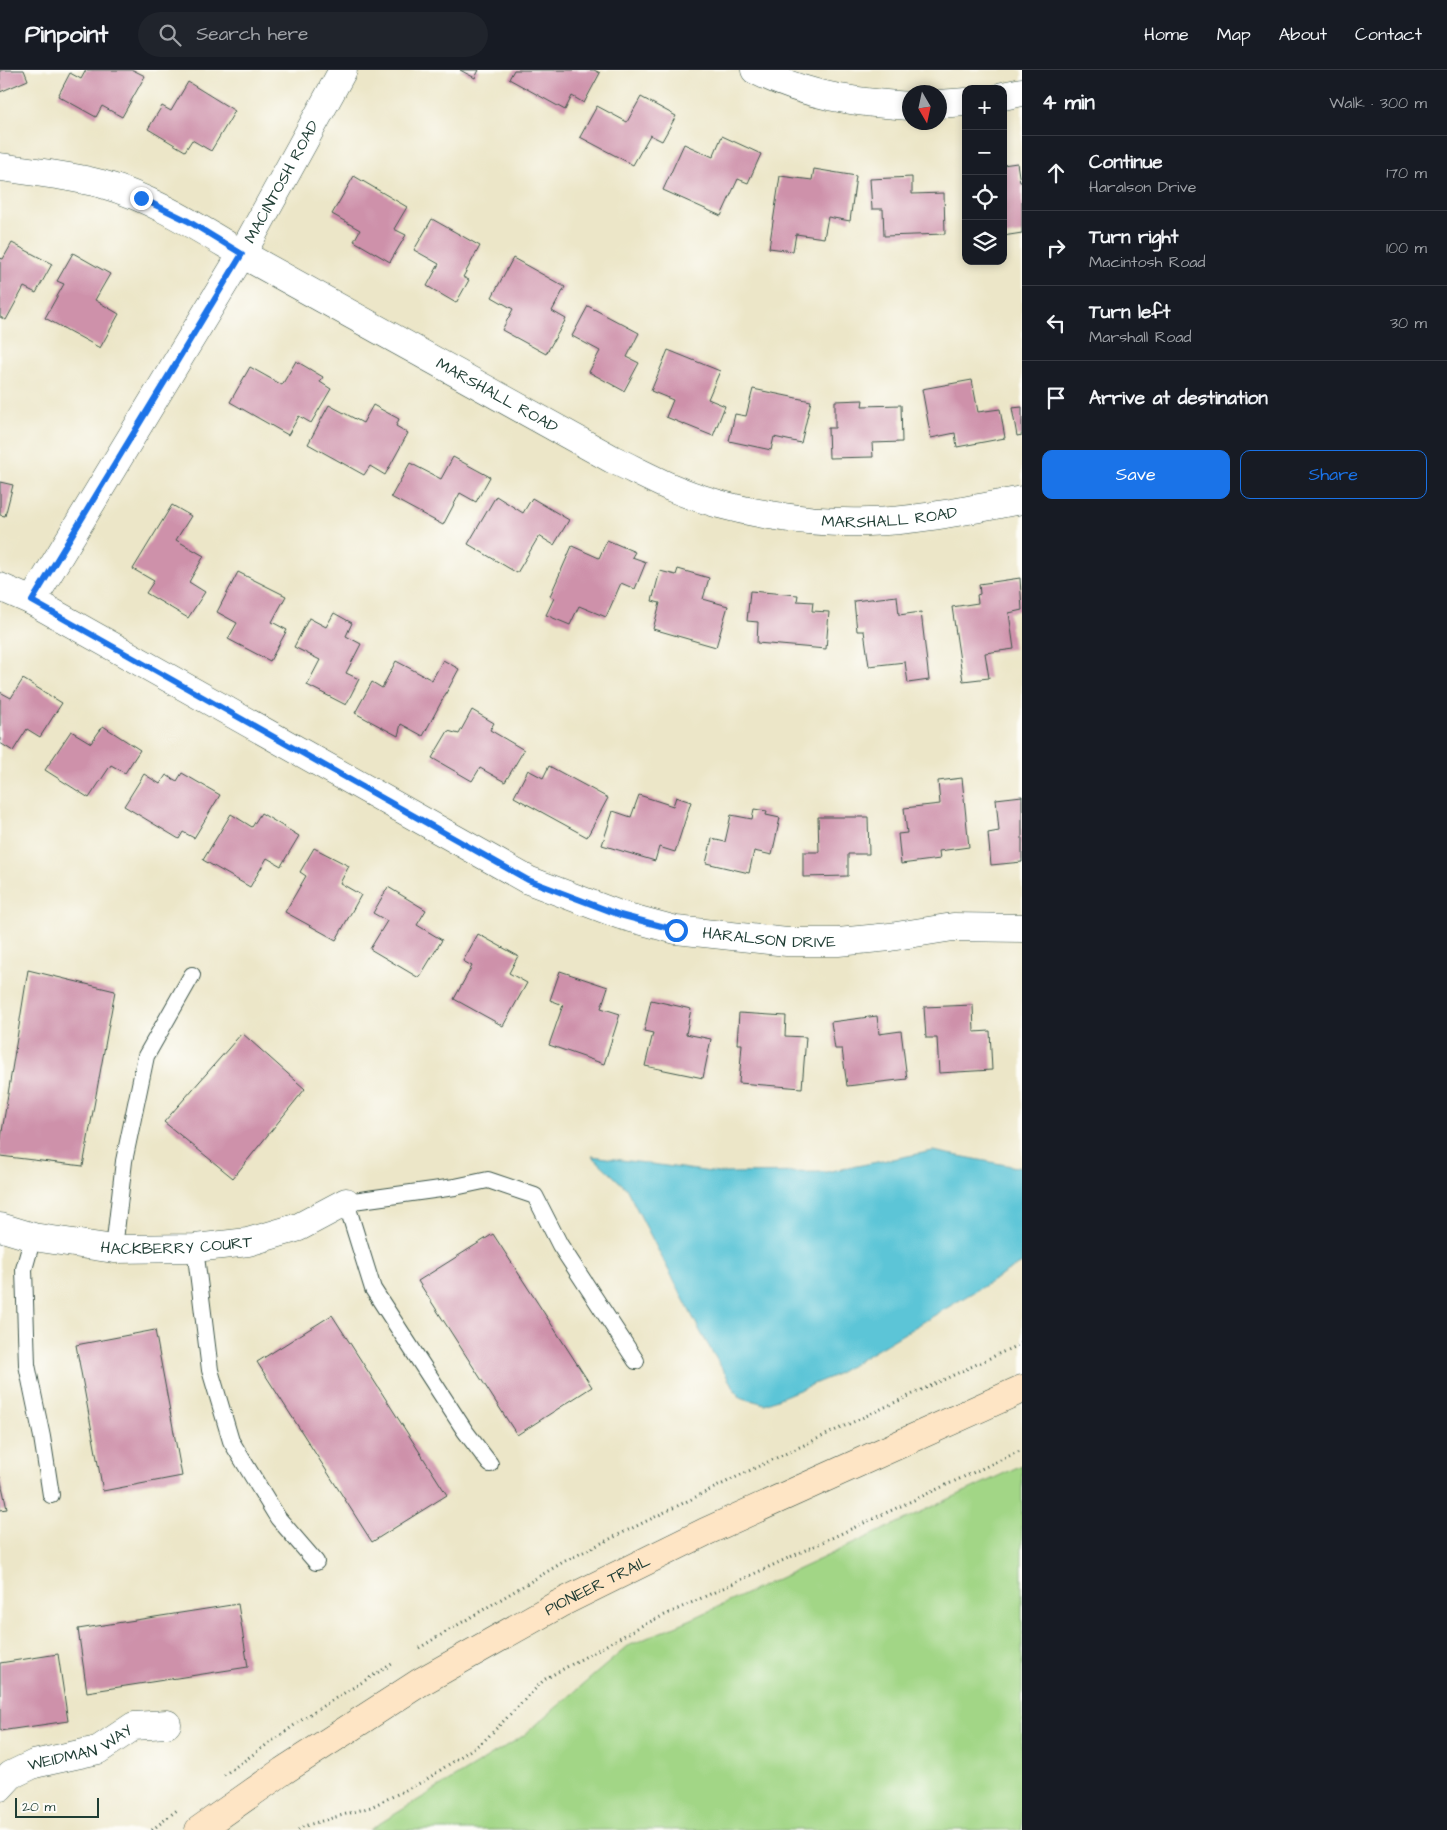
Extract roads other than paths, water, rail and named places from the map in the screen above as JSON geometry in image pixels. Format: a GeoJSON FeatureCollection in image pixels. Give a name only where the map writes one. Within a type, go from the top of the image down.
{"type":"FeatureCollection","features":[{"type":"Feature","properties":{"kind":"main road","name":"PIONEER TRAIL"},"geometry":{"type":"LineString","coordinates":[[199,1830],[283,1770],[419,1683],[559,1604],[705,1532],[1022,1389]]}},
{"type":"Feature","properties":{"kind":"street","name":"MACINTOSH ROAD"},"geometry":{"type":"LineString","coordinates":[[32,601],[242,254],[343,70]]}},
{"type":"Feature","properties":{"kind":"street"},"geometry":{"type":"LineString","coordinates":[[755,70],[774,80],[817,94],[860,102],[902,105]]}},
{"type":"Feature","properties":{"kind":"street"},"geometry":{"type":"LineString","coordinates":[[1007,95],[1022,92]]}},
{"type":"Feature","properties":{"kind":"street"},"geometry":{"type":"LineString","coordinates":[[947,103],[962,102]]}},
{"type":"Feature","properties":{"kind":"street","name":"MARSHALL ROAD"},"geometry":{"type":"LineString","coordinates":[[0,167],[48,172],[103,184],[133,195],[188,221],[242,254],[612,459],[672,488],[734,508],[802,520],[868,522],[933,516],[1022,500]]}},
{"type":"Feature","properties":{"kind":"street","name":"HARALSON DRIVE"},"geometry":{"type":"LineString","coordinates":[[0,587],[32,601],[528,880],[620,915],[676,930],[787,942],[838,942],[952,927],[1022,928]]}},
{"type":"Feature","properties":{"kind":"street","name":"HACKBERRY COURT"},"geometry":{"type":"LineString","coordinates":[[0,1227],[33,1237],[114,1249],[195,1248],[248,1242],[299,1227],[346,1202]]}},
{"type":"Feature","properties":{"kind":"street","name":"WEIDMAN WAY"},"geometry":{"type":"LineString","coordinates":[[0,1787],[11,1775],[34,1764],[98,1750],[134,1726],[167,1724]]}},
{"type":"Feature","properties":{"kind":"lane"},"geometry":{"type":"LineString","coordinates":[[114,1249],[124,1161],[146,1056],[192,976]]}},
{"type":"Feature","properties":{"kind":"lane"},"geometry":{"type":"LineString","coordinates":[[490,1464],[465,1431],[373,1289],[346,1202],[455,1187],[488,1180],[535,1196],[560,1245],[636,1361]]}},
{"type":"Feature","properties":{"kind":"lane"},"geometry":{"type":"LineString","coordinates":[[33,1237],[24,1269],[27,1365],[51,1495]]}},
{"type":"Feature","properties":{"kind":"lane"},"geometry":{"type":"LineString","coordinates":[[195,1248],[210,1370],[231,1441],[278,1518],[316,1562]]}},
{"type":"Feature","properties":{"kind":"water"},"geometry":{"type":"Polygon","coordinates":[[[933,1151],[1022,1168],[1022,1263],[833,1376],[765,1404],[739,1397],[701,1333],[626,1188],[592,1156],[718,1173],[826,1172],[933,1151]]]}}]}
